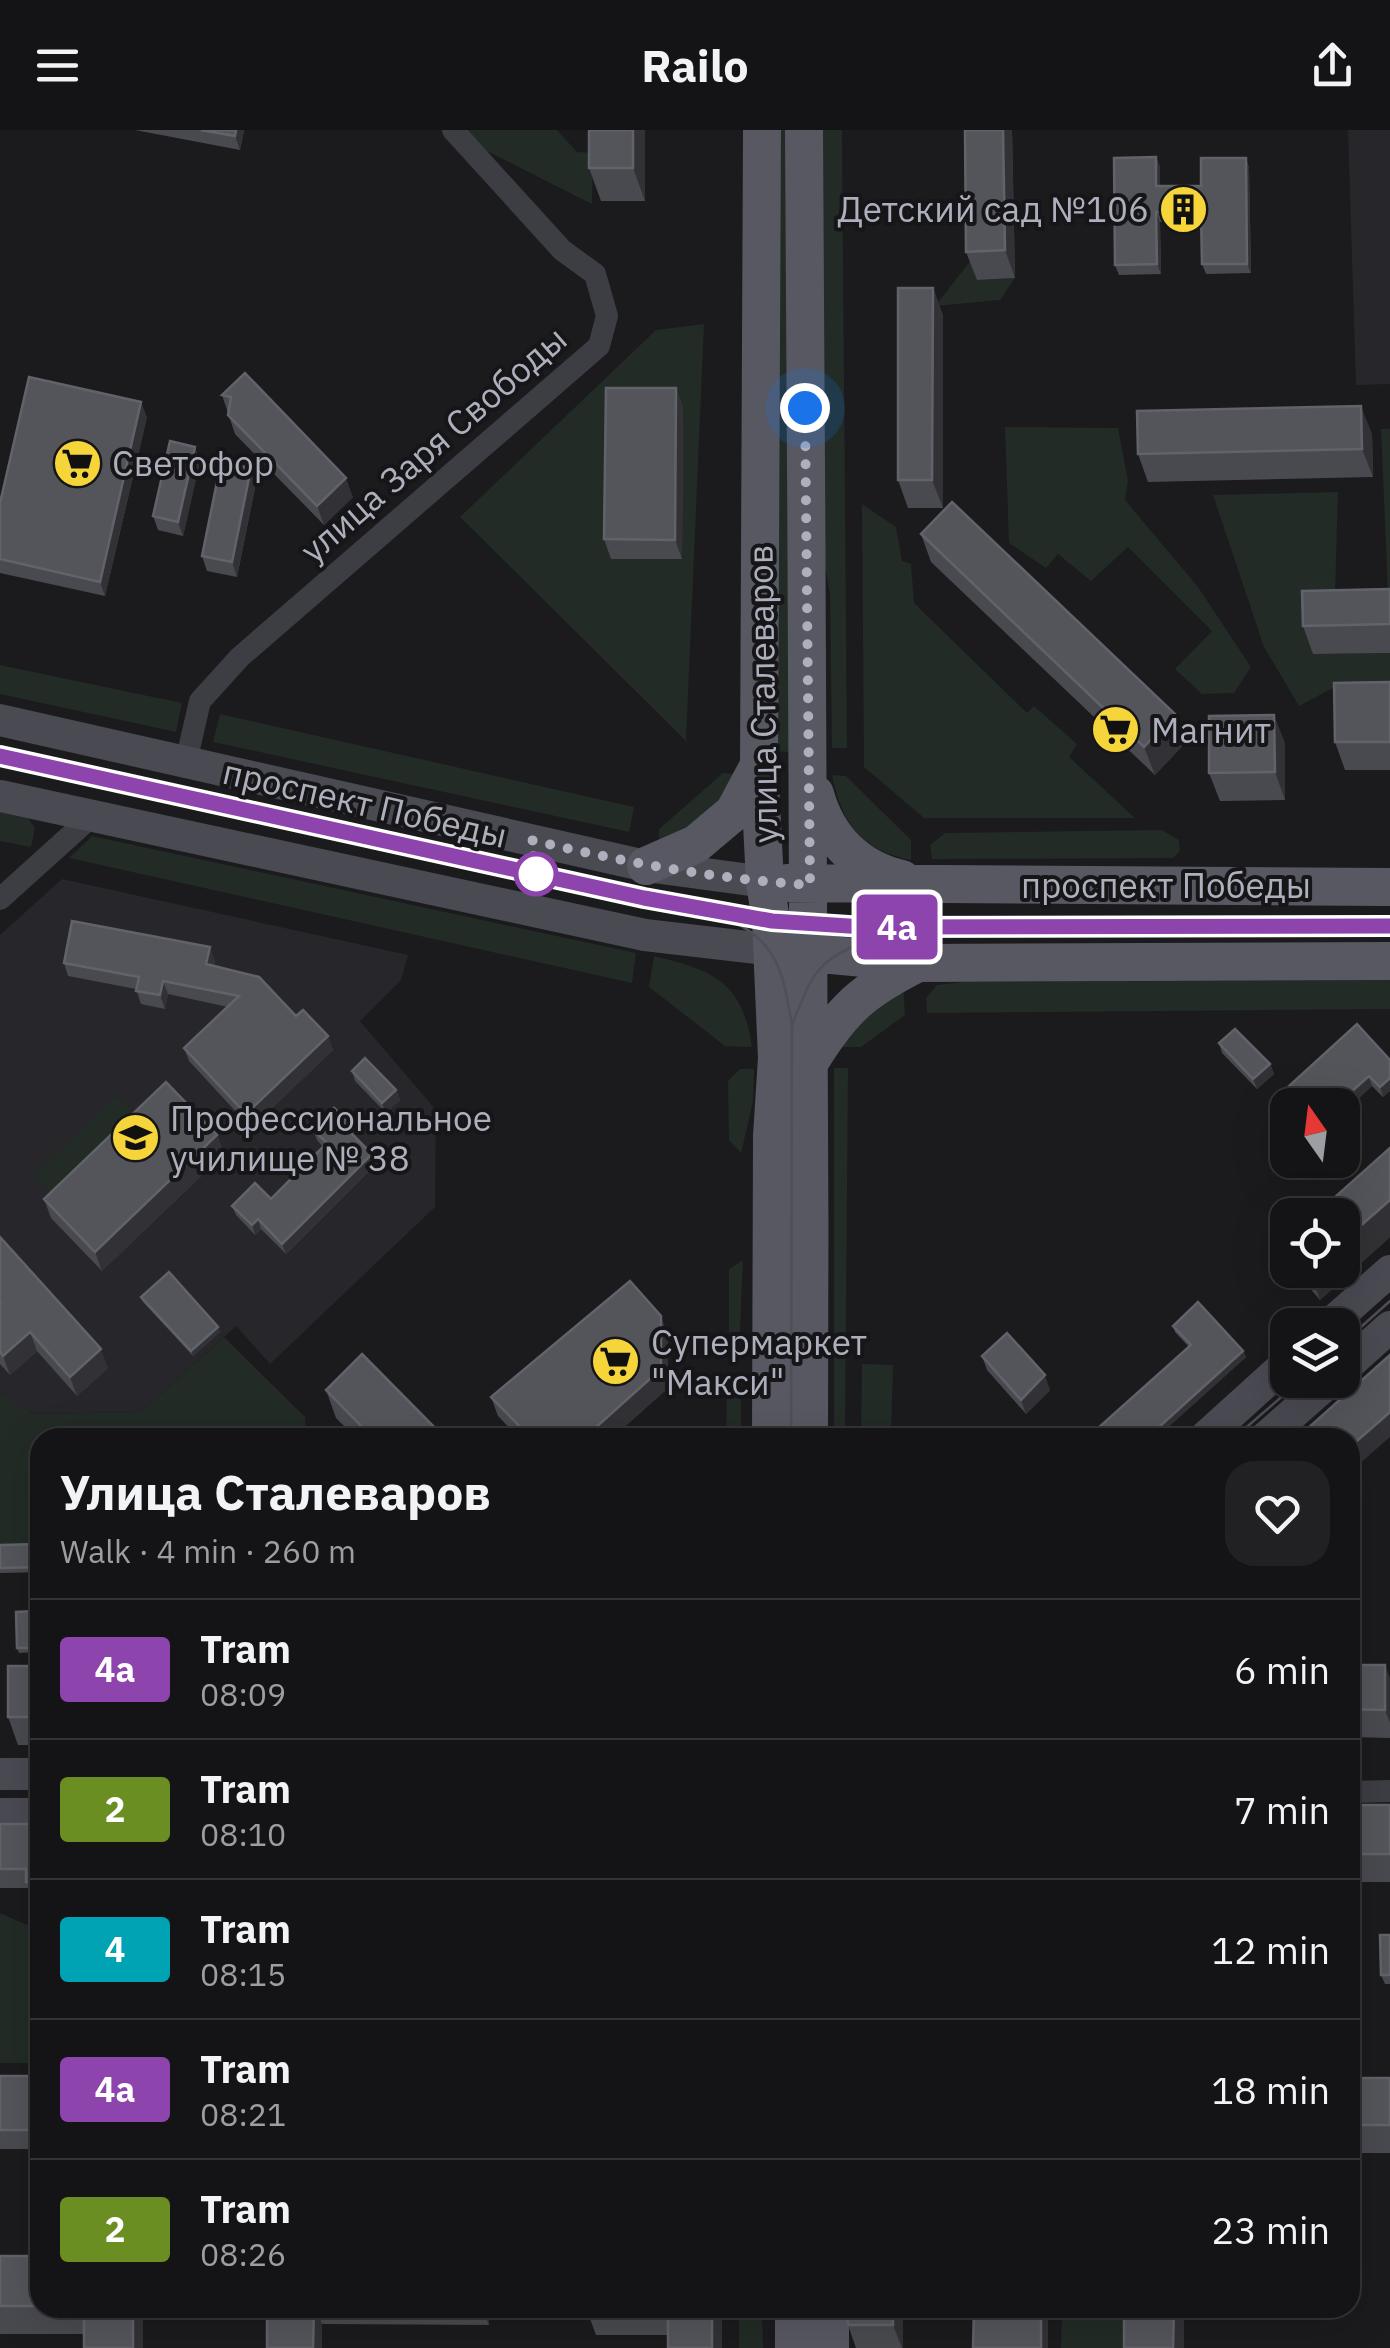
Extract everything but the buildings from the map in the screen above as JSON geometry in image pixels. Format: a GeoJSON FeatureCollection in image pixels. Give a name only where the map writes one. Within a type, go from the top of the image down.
{"type":"FeatureCollection","features":[{"type":"Feature","properties":{"kind":"main road","name":"улица Сталеваров"},"geometry":{"type":"LineString","coordinates":[[762,130],[759,765],[765,882],[792,950],[811,1060],[810,1428]]}},
{"type":"Feature","properties":{"kind":"main road","name":"улица Сталеваров"},"geometry":{"type":"LineString","coordinates":[[771,1428],[772,1136],[777,1058],[792,950],[810,885],[806,766],[804,130]]}},
{"type":"Feature","properties":{"kind":"main road","name":"проспект Победы"},"geometry":{"type":"LineString","coordinates":[[0,720],[646,866],[765,882],[1390,887]]}},
{"type":"Feature","properties":{"kind":"main road"},"geometry":{"type":"LineString","coordinates":[[646,866],[696,844],[734,812],[759,765]]}},
{"type":"Feature","properties":{"kind":"main road"},"geometry":{"type":"LineString","coordinates":[[806,766],[820,814],[842,848],[882,875],[919,884]]}},
{"type":"Feature","properties":{"kind":"main road","name":"проспект Победы"},"geometry":{"type":"LineString","coordinates":[[0,796],[645,935],[918,963],[1390,961]]}},
{"type":"Feature","properties":{"kind":"main road"},"geometry":{"type":"LineString","coordinates":[[811,1060],[836,1020],[870,988],[918,963]]}},
{"type":"Feature","properties":{"kind":"main road"},"geometry":{"type":"LineString","coordinates":[[1349,1308],[1390,1271]]}},
{"type":"Feature","properties":{"kind":"main road"},"geometry":{"type":"LineString","coordinates":[[1360,1354],[1390,1327]]}},
{"type":"Feature","properties":{"kind":"main road"},"geometry":{"type":"LineString","coordinates":[[1215,1428],[1270,1378]]}},
{"type":"Feature","properties":{"kind":"main road"},"geometry":{"type":"LineString","coordinates":[[1277,1428],[1312,1398]]}},
{"type":"Feature","properties":{"kind":"main road"},"geometry":{"type":"LineString","coordinates":[[0,1774],[30,1774]]}},
{"type":"Feature","properties":{"kind":"main road"},"geometry":{"type":"LineString","coordinates":[[0,1814],[30,1814]]}},
{"type":"Feature","properties":{"kind":"main road"},"geometry":{"type":"LineString","coordinates":[[794,2318],[794,2348]]}},
{"type":"Feature","properties":{"kind":"main road"},"geometry":{"type":"LineString","coordinates":[[830,2318],[830,2348]]}},
{"type":"Feature","properties":{"kind":"street","name":"улица Заря Свободы"},"geometry":{"type":"LineString","coordinates":[[186,762],[200,701],[240,657],[598,346],[607,316],[595,274],[562,250],[453,130]]}},
{"type":"Feature","properties":{"kind":"street"},"geometry":{"type":"LineString","coordinates":[[0,899],[92,816]]}},
{"type":"Feature","properties":{"kind":"street"},"geometry":{"type":"LineString","coordinates":[[1360,1792],[1390,1792]]}},
{"type":"Feature","properties":{"kind":"shaded area"},"geometry":{"type":"Polygon","coordinates":[[[445,130],[557,130],[577,152],[593,153],[592,204],[445,130]]]}},
{"type":"Feature","properties":{"kind":"shaded area"},"geometry":{"type":"Polygon","coordinates":[[[773,130],[789,130],[790,752],[772,751],[773,130]]]}},
{"type":"Feature","properties":{"kind":"shaded area"},"geometry":{"type":"Polygon","coordinates":[[[820,130],[842,130],[847,748],[832,748],[830,595],[822,548],[820,130]]]}},
{"type":"Feature","properties":{"kind":"shaded area"},"geometry":{"type":"Polygon","coordinates":[[[1348,130],[1390,130],[1390,384],[1356,385],[1348,130]]]}},
{"type":"Feature","properties":{"kind":"shaded area"},"geometry":{"type":"Polygon","coordinates":[[[975,255],[977,280],[1015,278],[1000,300],[935,306],[975,255]]]}},
{"type":"Feature","properties":{"kind":"shaded area"},"geometry":{"type":"Polygon","coordinates":[[[704,324],[686,741],[460,517],[656,330],[704,324]]]}},
{"type":"Feature","properties":{"kind":"shaded area"},"geometry":{"type":"Polygon","coordinates":[[[1005,427],[1118,428],[1128,481],[1125,500],[1198,587],[1251,667],[1234,693],[1202,694],[1175,669],[1212,631],[1128,547],[1091,581],[1058,554],[1046,568],[1009,543],[1005,427]]]}},
{"type":"Feature","properties":{"kind":"shaded area"},"geometry":{"type":"Polygon","coordinates":[[[1381,429],[1390,429],[1390,593],[1388,593],[1381,429]]]}},
{"type":"Feature","properties":{"kind":"shaded area"},"geometry":{"type":"Polygon","coordinates":[[[1338,492],[1335,595],[1313,654],[1390,653],[1390,688],[1333,688],[1299,706],[1264,647],[1213,495],[1338,492]]]}},
{"type":"Feature","properties":{"kind":"shaded area"},"geometry":{"type":"Polygon","coordinates":[[[862,504],[896,527],[902,561],[911,564],[914,603],[1027,713],[1034,706],[1077,744],[1069,757],[1135,818],[924,818],[864,767],[862,504]]]}},
{"type":"Feature","properties":{"kind":"shaded area"},"geometry":{"type":"Polygon","coordinates":[[[0,665],[182,703],[176,732],[0,694],[0,665]]]}},
{"type":"Feature","properties":{"kind":"shaded area"},"geometry":{"type":"Polygon","coordinates":[[[220,714],[634,807],[629,832],[213,742],[220,714]]]}},
{"type":"Feature","properties":{"kind":"shaded area"},"geometry":{"type":"Polygon","coordinates":[[[723,773],[736,774],[729,799],[678,837],[659,839],[659,829],[723,773]]]}},
{"type":"Feature","properties":{"kind":"shaded area"},"geometry":{"type":"Polygon","coordinates":[[[832,775],[846,776],[911,840],[911,860],[879,849],[856,832],[842,808],[832,775]]]}},
{"type":"Feature","properties":{"kind":"shaded area"},"geometry":{"type":"Polygon","coordinates":[[[0,812],[28,818],[35,828],[31,847],[0,841],[0,812]]]}},
{"type":"Feature","properties":{"kind":"shaded area"},"geometry":{"type":"Polygon","coordinates":[[[1162,830],[1179,840],[1180,851],[1173,858],[932,859],[930,845],[945,833],[1162,830]]]}},
{"type":"Feature","properties":{"kind":"shaded area"},"geometry":{"type":"Polygon","coordinates":[[[92,836],[636,953],[632,983],[69,858],[92,836]]]}},
{"type":"Feature","properties":{"kind":"shaded area","name":"Профессиональное училище № 38"},"geometry":{"type":"Polygon","coordinates":[[[62,879],[408,955],[401,980],[360,1021],[436,1110],[435,1207],[270,1364],[236,1326],[141,1412],[31,1414],[0,1391],[0,935],[62,879]]]}},
{"type":"Feature","properties":{"kind":"shaded area"},"geometry":{"type":"Polygon","coordinates":[[[654,956],[693,967],[722,982],[741,1007],[752,1047],[725,1046],[649,987],[654,956]]]}},
{"type":"Feature","properties":{"kind":"shaded area"},"geometry":{"type":"Polygon","coordinates":[[[1390,980],[1390,1009],[927,1013],[926,998],[937,985],[964,982],[1390,980]]]}},
{"type":"Feature","properties":{"kind":"shaded area"},"geometry":{"type":"Polygon","coordinates":[[[903,984],[905,1015],[861,1047],[842,1047],[845,1029],[903,984]]]}},
{"type":"Feature","properties":{"kind":"shaded area"},"geometry":{"type":"Polygon","coordinates":[[[834,1068],[848,1068],[845,1428],[834,1428],[834,1068]]]}},
{"type":"Feature","properties":{"kind":"shaded area"},"geometry":{"type":"Polygon","coordinates":[[[740,1069],[754,1069],[753,1102],[741,1153],[729,1140],[728,1081],[740,1069]]]}},
{"type":"Feature","properties":{"kind":"shaded area"},"geometry":{"type":"Polygon","coordinates":[[[117,1095],[143,1123],[58,1202],[32,1175],[117,1095]]]}},
{"type":"Feature","properties":{"kind":"shaded area"},"geometry":{"type":"Polygon","coordinates":[[[743,1260],[739,1351],[729,1358],[729,1269],[743,1260]]]}},
{"type":"Feature","properties":{"kind":"shaded area"},"geometry":{"type":"Polygon","coordinates":[[[224,1337],[305,1417],[306,1428],[30,1428],[30,1572],[0,1573],[0,1391],[32,1414],[141,1412],[224,1337]]]}},
{"type":"Feature","properties":{"kind":"shaded area"},"geometry":{"type":"Polygon","coordinates":[[[862,1364],[893,1365],[891,1428],[861,1428],[862,1364]]]}},
{"type":"Feature","properties":{"kind":"shaded area"},"geometry":{"type":"Polygon","coordinates":[[[727,1382],[741,1391],[741,1428],[726,1428],[727,1382]]]}},
{"type":"Feature","properties":{"kind":"shaded area"},"geometry":{"type":"Polygon","coordinates":[[[0,1913],[30,1925],[30,2063],[0,2063],[0,1913]]]}},
{"type":"Feature","properties":{"kind":"shaded area"},"geometry":{"type":"Polygon","coordinates":[[[739,2318],[762,2318],[763,2348],[739,2348],[739,2318]]]}},
{"type":"Feature","properties":{"kind":"shaded area"},"geometry":{"type":"Polygon","coordinates":[[[1062,2318],[1131,2318],[1130,2348],[1061,2348],[1062,2318]]]}},
{"type":"Feature","properties":{"kind":"tram line"},"geometry":{"type":"LineString","coordinates":[[0,756],[644,898],[771,921],[864,927],[1390,926]]}},
{"type":"Feature","properties":{"kind":"tram line","name":"4а"},"geometry":{"type":"LineString","coordinates":[[0,756],[644,898],[772,921],[864,927],[1390,926]]}},
{"type":"Feature","properties":{"kind":"tram line"},"geometry":{"type":"LineString","coordinates":[[728,919],[758,938],[776,962],[792,1025],[791,1428]]}},
{"type":"Feature","properties":{"kind":"tram line"},"geometry":{"type":"LineString","coordinates":[[792,1025],[821,968],[842,952],[877,936]]}},
{"type":"Feature","properties":{"kind":"tram line"},"geometry":{"type":"LineString","coordinates":[[1360,1328],[1390,1301]]}},
{"type":"Feature","properties":{"kind":"tram line"},"geometry":{"type":"LineString","coordinates":[[1246,1428],[1280,1398]]}},
{"type":"Feature","properties":{"kind":"place","name":"Детский сад №106"},"geometry":{"type":"Point","coordinates":[1184,209]}},
{"type":"Feature","properties":{"kind":"place","name":"Светофор"},"geometry":{"type":"Point","coordinates":[77,463]}},
{"type":"Feature","properties":{"kind":"place","name":"Магнит"},"geometry":{"type":"Point","coordinates":[1116,730]}},
{"type":"Feature","properties":{"kind":"place","name":"Профессиональное училище № 38"},"geometry":{"type":"Point","coordinates":[135,1138]}},
{"type":"Feature","properties":{"kind":"place","name":"Супермаркет \"Макси\""},"geometry":{"type":"Point","coordinates":[616,1362]}},
{"type":"Feature","properties":{"kind":"route"},"geometry":{"type":"LineString","coordinates":[[536,874],[531,840],[646,866],[810,885],[805,408]]}}]}
